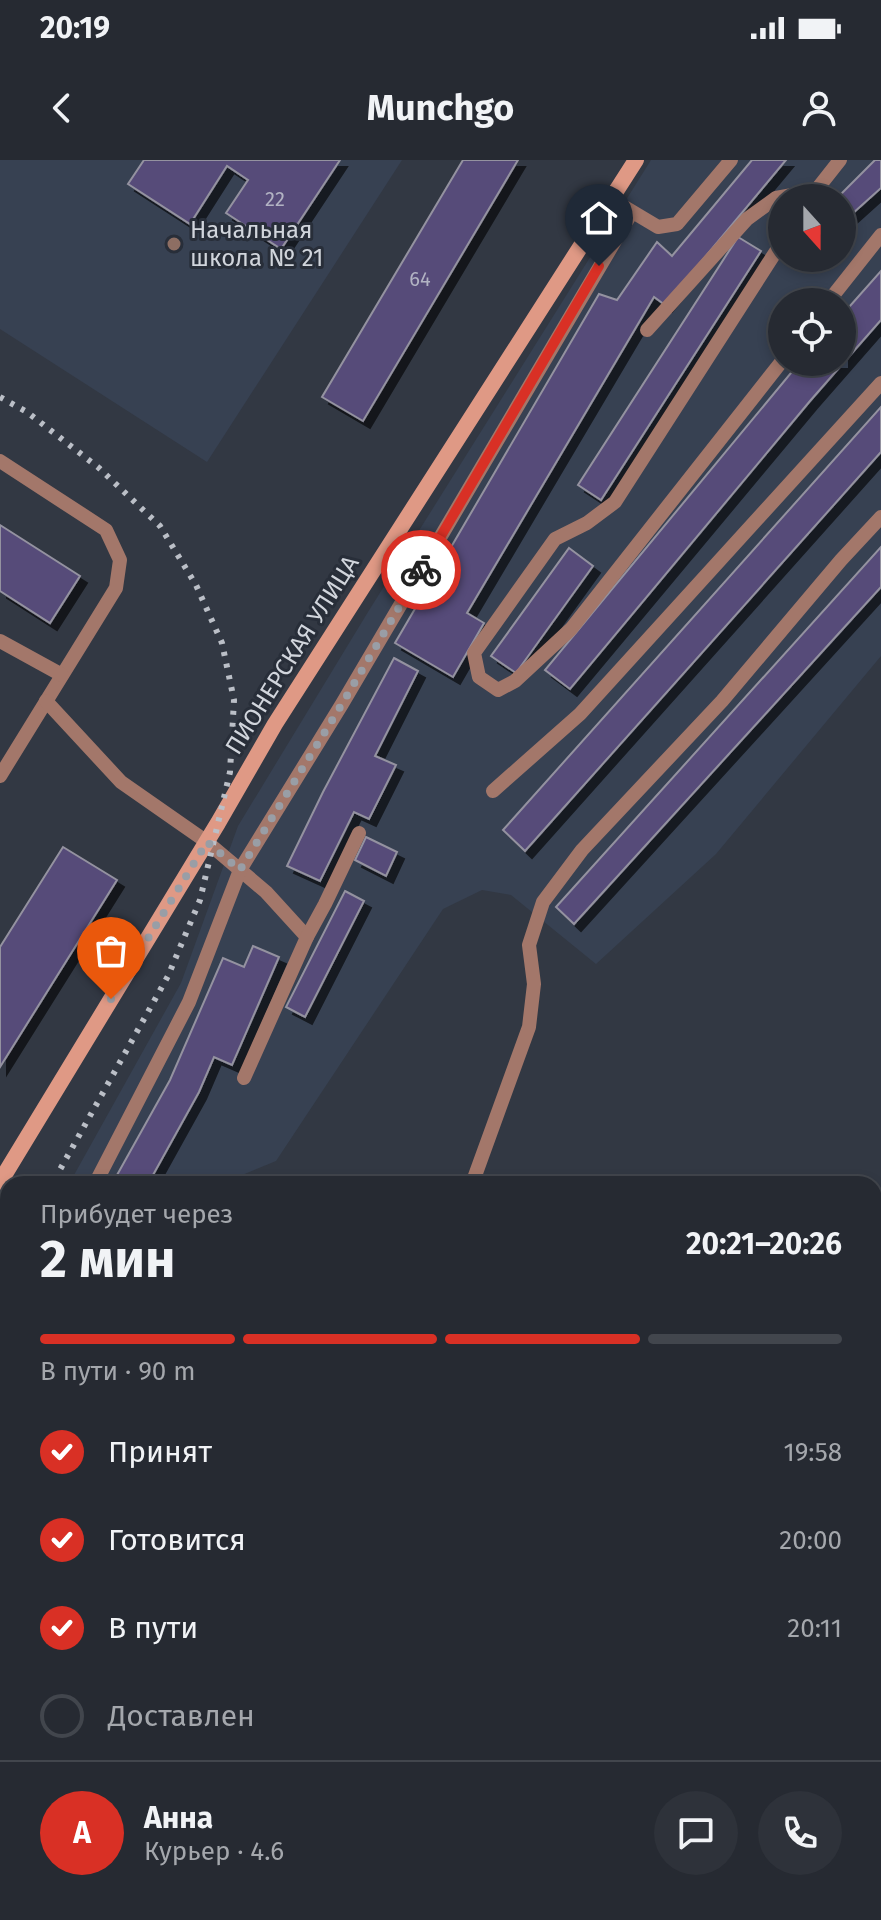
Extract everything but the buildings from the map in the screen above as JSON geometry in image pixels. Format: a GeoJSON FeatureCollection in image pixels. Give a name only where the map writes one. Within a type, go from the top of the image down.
{"type":"FeatureCollection","features":[{"type":"Feature","properties":{"kind":"main road","name":"ПИОНЕРСКАЯ УЛИЦА"},"geometry":{"type":"LineString","coordinates":[[4,1176],[207,842],[275,724],[636,160]]}},
{"type":"Feature","properties":{"kind":"lane"},"geometry":{"type":"LineString","coordinates":[[611,199],[658,227],[677,224],[731,160]]}},
{"type":"Feature","properties":{"kind":"lane"},"geometry":{"type":"LineString","coordinates":[[821,184],[840,160]]}},
{"type":"Feature","properties":{"kind":"lane"},"geometry":{"type":"LineString","coordinates":[[647,330],[747,219],[768,204]]}},
{"type":"Feature","properties":{"kind":"lane"},"geometry":{"type":"LineString","coordinates":[[99,1176],[189,1002],[240,870],[342,704],[632,212]]}},
{"type":"Feature","properties":{"kind":"lane"},"geometry":{"type":"LineString","coordinates":[[839,288],[881,235]]}},
{"type":"Feature","properties":{"kind":"lane"},"geometry":{"type":"LineString","coordinates":[[768,264],[615,502],[587,523],[555,539],[474,653],[479,677],[498,690],[515,681],[571,629],[770,376]]}},
{"type":"Feature","properties":{"kind":"lane"},"geometry":{"type":"LineString","coordinates":[[493,791],[580,714],[881,383]]}},
{"type":"Feature","properties":{"kind":"lane"},"geometry":{"type":"LineString","coordinates":[[0,461],[106,530],[120,560],[116,588],[0,776]]}},
{"type":"Feature","properties":{"kind":"lane"},"geometry":{"type":"LineString","coordinates":[[475,1176],[529,1027],[534,984],[529,945],[543,902],[582,850],[722,701],[881,517]]}},
{"type":"Feature","properties":{"kind":"lane"},"geometry":{"type":"LineString","coordinates":[[0,641],[62,675]]}},
{"type":"Feature","properties":{"kind":"lane"},"geometry":{"type":"LineString","coordinates":[[46,701],[121,782],[207,842],[266,892],[307,937]]}},
{"type":"Feature","properties":{"kind":"lane"},"geometry":{"type":"LineString","coordinates":[[244,1078],[307,937],[359,833]]}},
{"type":"Feature","properties":{"kind":"shaded area","name":"Начальная школа № 21"},"geometry":{"type":"Polygon","coordinates":[[[0,160],[402,160],[207,462],[0,329],[0,160]]]}},
{"type":"Feature","properties":{"kind":"shaded area"},"geometry":{"type":"Polygon","coordinates":[[[651,160],[881,160],[881,656],[716,854],[596,964],[511,895],[482,890],[443,909],[276,1161],[239,1176],[73,1176],[181,983],[238,826],[651,160]]]}},
{"type":"Feature","properties":{"kind":"railway"},"geometry":{"type":"LineString","coordinates":[[0,397],[27,412],[99,468],[160,526],[196,585],[222,643],[234,700],[230,772],[200,900],[168,976],[56,1176]]}},
{"type":"Feature","properties":{"kind":"way so far"},"geometry":{"type":"LineString","coordinates":[[111,999],[207,842],[240,870],[421,570]]}},
{"type":"Feature","properties":{"kind":"place","name":"Начальная школа № 21"},"geometry":{"type":"Point","coordinates":[174,244]}},
{"type":"Feature","properties":{"kind":"route"},"geometry":{"type":"LineString","coordinates":[[421,570],[599,266]]}}]}
